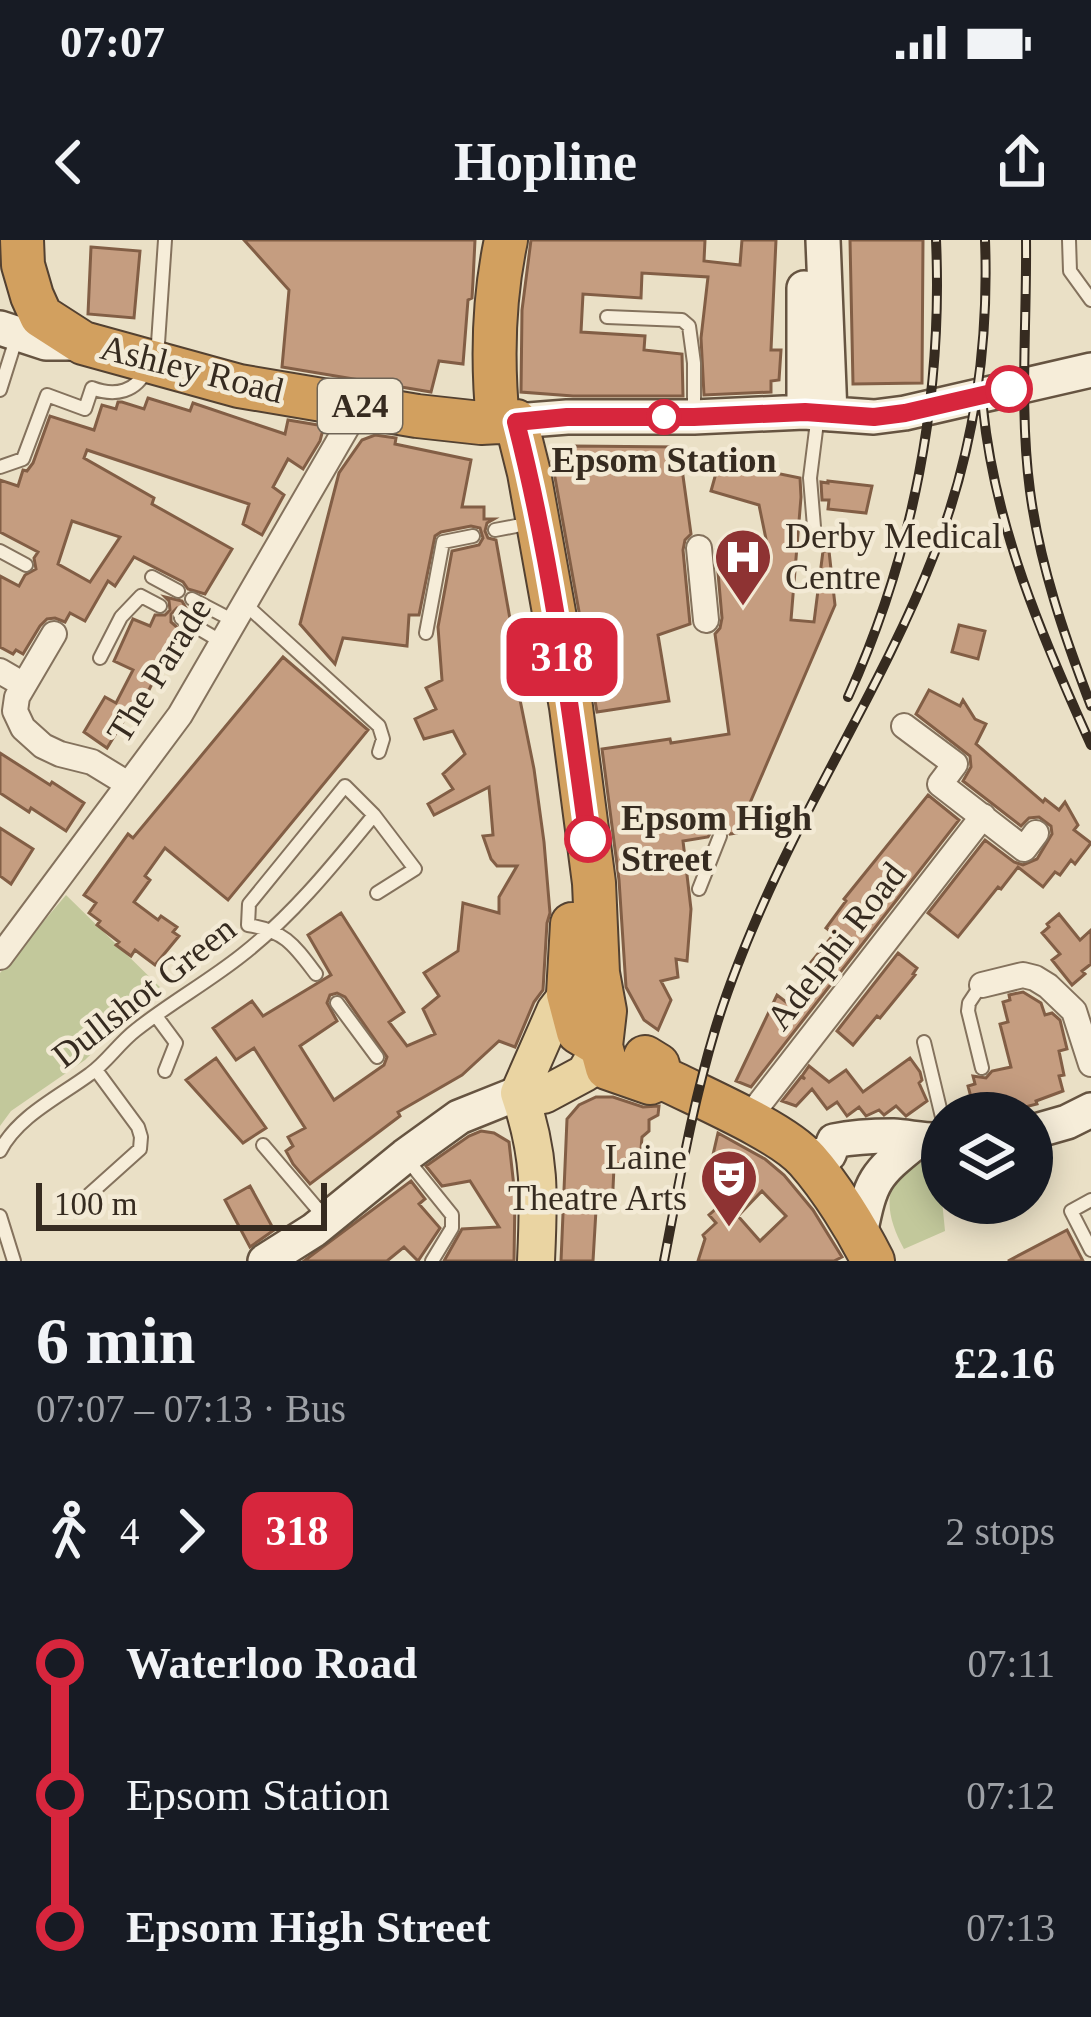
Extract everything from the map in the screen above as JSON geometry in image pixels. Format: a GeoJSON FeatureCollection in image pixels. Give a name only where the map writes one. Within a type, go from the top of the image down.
{"type":"FeatureCollection","features":[{"type":"Feature","properties":{"kind":"highway"},"geometry":{"type":"LineString","coordinates":[[506,240],[496,296],[494,377],[506,528],[550,711],[566,824],[572,886],[568,994],[578,1032],[601,1046]]}},
{"type":"Feature","properties":{"kind":"highway","name":"Ashley Road"},"geometry":{"type":"LineString","coordinates":[[43,317],[153,362],[239,386],[417,416],[498,422]]}},
{"type":"Feature","properties":{"kind":"highway"},"geometry":{"type":"LineString","coordinates":[[498,422],[529,473],[580,773],[605,1011],[601,1046],[607,1068],[650,1083],[661,1078],[817,1155],[864,1250]]}},
{"type":"Feature","properties":{"kind":"main road"},"geometry":{"type":"LineString","coordinates":[[536,1261],[539,1177],[533,1136],[519,1093],[555,1011],[568,994]]}},
{"type":"Feature","properties":{"kind":"main road"},"geometry":{"type":"LineString","coordinates":[[519,1093],[537,1070],[561,1055],[601,1046]]}},
{"type":"Feature","properties":{"kind":"street"},"geometry":{"type":"LineString","coordinates":[[804,240],[818,413]]}},
{"type":"Feature","properties":{"kind":"street"},"geometry":{"type":"LineString","coordinates":[[818,413],[824,240]]}},
{"type":"Feature","properties":{"kind":"street"},"geometry":{"type":"LineString","coordinates":[[498,422],[818,413],[874,417],[1091,370]]}},
{"type":"Feature","properties":{"kind":"street","name":"The Parade"},"geometry":{"type":"LineString","coordinates":[[0,958],[181,715],[355,405]]}},
{"type":"Feature","properties":{"kind":"street"},"geometry":{"type":"LineString","coordinates":[[699,548],[706,620]]}},
{"type":"Feature","properties":{"kind":"street"},"geometry":{"type":"LineString","coordinates":[[54,634],[17,697],[15,711],[23,728],[43,746],[92,762],[128,784]]}},
{"type":"Feature","properties":{"kind":"street"},"geometry":{"type":"LineString","coordinates":[[0,671],[24,685]]}},
{"type":"Feature","properties":{"kind":"street"},"geometry":{"type":"LineString","coordinates":[[904,726],[955,764],[940,784],[1024,849],[1036,833]]}},
{"type":"Feature","properties":{"kind":"street","name":"Adelphi Road"},"geometry":{"type":"LineString","coordinates":[[746,1120],[982,816]]}},
{"type":"Feature","properties":{"kind":"street"},"geometry":{"type":"LineString","coordinates":[[982,985],[1023,975],[1083,1004],[1091,1064]]}},
{"type":"Feature","properties":{"kind":"street"},"geometry":{"type":"LineString","coordinates":[[265,1261],[327,1220],[459,1117],[519,1093]]}},
{"type":"Feature","properties":{"kind":"street"},"geometry":{"type":"LineString","coordinates":[[1053,1126],[1091,1110]]}},
{"type":"Feature","properties":{"kind":"street"},"geometry":{"type":"LineString","coordinates":[[817,1155],[844,1139],[921,1140]]}},
{"type":"Feature","properties":{"kind":"street"},"geometry":{"type":"LineString","coordinates":[[864,1250],[866,1203],[874,1182],[883,1168],[921,1146]]}},
{"type":"Feature","properties":{"kind":"lane"},"geometry":{"type":"LineString","coordinates":[[153,362],[165,240]]}},
{"type":"Feature","properties":{"kind":"lane"},"geometry":{"type":"LineString","coordinates":[[1069,240],[1070,271],[1091,300]]}},
{"type":"Feature","properties":{"kind":"lane"},"geometry":{"type":"LineString","coordinates":[[0,390],[43,317]]}},
{"type":"Feature","properties":{"kind":"lane"},"geometry":{"type":"LineString","coordinates":[[0,467],[23,459],[47,395],[85,409],[43,317]]}},
{"type":"Feature","properties":{"kind":"lane"},"geometry":{"type":"LineString","coordinates":[[607,317],[682,320],[689,326],[694,417]]}},
{"type":"Feature","properties":{"kind":"lane"},"geometry":{"type":"LineString","coordinates":[[815,539],[810,478],[818,413]]}},
{"type":"Feature","properties":{"kind":"lane"},"geometry":{"type":"LineString","coordinates":[[426,633],[443,542],[473,536]]}},
{"type":"Feature","properties":{"kind":"lane"},"geometry":{"type":"LineString","coordinates":[[0,551],[26,565]]}},
{"type":"Feature","properties":{"kind":"lane"},"geometry":{"type":"LineString","coordinates":[[152,577],[178,591]]}},
{"type":"Feature","properties":{"kind":"lane"},"geometry":{"type":"LineString","coordinates":[[100,658],[121,616],[141,596],[160,607]]}},
{"type":"Feature","properties":{"kind":"lane"},"geometry":{"type":"LineString","coordinates":[[192,599],[233,622],[380,726],[379,752]]}},
{"type":"Feature","properties":{"kind":"lane"},"geometry":{"type":"LineString","coordinates":[[181,618],[233,622]]}},
{"type":"Feature","properties":{"kind":"lane"},"geometry":{"type":"LineString","coordinates":[[316,974],[293,944],[273,929],[248,925],[249,904],[344,787],[374,815],[415,869],[377,892]]}},
{"type":"Feature","properties":{"kind":"lane","name":"Dullshot Green"},"geometry":{"type":"LineString","coordinates":[[0,1151],[18,1125],[96,1070],[156,1016],[273,929],[374,815]]}},
{"type":"Feature","properties":{"kind":"lane"},"geometry":{"type":"LineString","coordinates":[[699,889],[720,836]]}},
{"type":"Feature","properties":{"kind":"lane"},"geometry":{"type":"LineString","coordinates":[[982,985],[968,1011],[982,1068]]}},
{"type":"Feature","properties":{"kind":"lane"},"geometry":{"type":"LineString","coordinates":[[337,1004],[377,1057]]}},
{"type":"Feature","properties":{"kind":"lane"},"geometry":{"type":"LineString","coordinates":[[156,1016],[176,1043],[165,1071]]}},
{"type":"Feature","properties":{"kind":"lane"},"geometry":{"type":"LineString","coordinates":[[924,1042],[936,1092]]}},
{"type":"Feature","properties":{"kind":"lane"},"geometry":{"type":"LineString","coordinates":[[82,1202],[140,1149],[137,1127],[96,1070]]}},
{"type":"Feature","properties":{"kind":"lane"},"geometry":{"type":"LineString","coordinates":[[262,1145],[327,1220]]}},
{"type":"Feature","properties":{"kind":"lane"},"geometry":{"type":"LineString","coordinates":[[405,1156],[452,1215],[452,1228],[432,1261]]}},
{"type":"Feature","properties":{"kind":"lane"},"geometry":{"type":"LineString","coordinates":[[1091,1200],[1071,1211],[1091,1250]]}},
{"type":"Feature","properties":{"kind":"lane"},"geometry":{"type":"LineString","coordinates":[[0,1216],[14,1261]]}},
{"type":"Feature","properties":{"kind":"green space"},"geometry":{"type":"Polygon","coordinates":[[[66,895],[166,993],[123,1023],[85,1060],[11,1111],[0,1126],[0,973],[66,895]]]}},
{"type":"Feature","properties":{"kind":"green space"},"geometry":{"type":"Polygon","coordinates":[[[921,1163],[921,1224],[944,1224],[945,1231],[904,1249],[892,1222],[890,1197],[900,1175],[921,1163]]]}},
{"type":"Feature","properties":{"kind":"building"},"geometry":{"type":"Polygon","coordinates":[[[244,240],[475,240],[463,364],[439,361],[431,392],[282,367],[289,290],[244,240]]]}},
{"type":"Feature","properties":{"kind":"building"},"geometry":{"type":"Polygon","coordinates":[[[531,240],[705,240],[704,261],[740,265],[742,240],[776,240],[771,350],[781,350],[779,380],[771,381],[771,392],[704,395],[701,338],[708,277],[642,273],[641,298],[583,294],[581,332],[645,336],[644,350],[682,354],[683,396],[521,392],[522,310],[531,240]]]}},
{"type":"Feature","properties":{"kind":"building"},"geometry":{"type":"Polygon","coordinates":[[[850,240],[923,240],[922,383],[853,384],[850,240]]]}},
{"type":"Feature","properties":{"kind":"building"},"geometry":{"type":"Polygon","coordinates":[[[91,247],[140,251],[134,318],[88,314],[91,247]]]}},
{"type":"Feature","properties":{"kind":"building"},"geometry":{"type":"Polygon","coordinates":[[[148,398],[190,411],[193,403],[285,434],[288,420],[324,426],[303,469],[288,459],[273,487],[284,495],[262,535],[243,524],[249,504],[87,450],[84,458],[232,549],[205,594],[134,557],[115,586],[108,581],[85,621],[70,613],[65,622],[47,619],[23,654],[0,647],[0,576],[19,586],[36,569],[38,552],[0,532],[0,480],[18,486],[23,470],[33,463],[50,416],[94,430],[102,405],[116,409],[122,402],[144,409],[148,398]],[[72,521],[58,564],[90,582],[120,537],[72,521]]]}},
{"type":"Feature","properties":{"kind":"building"},"geometry":{"type":"Polygon","coordinates":[[[375,435],[396,438],[395,444],[471,460],[462,507],[484,507],[484,519],[494,519],[485,531],[496,540],[510,619],[544,842],[550,913],[543,990],[515,1047],[499,1041],[462,1075],[398,1112],[400,1116],[310,1184],[286,1151],[293,1146],[288,1137],[305,1128],[254,1048],[236,1060],[213,1028],[252,1001],[263,1016],[331,975],[308,935],[341,913],[404,1012],[389,1022],[407,1046],[435,1034],[423,1009],[439,996],[424,973],[458,951],[463,903],[499,913],[499,897],[517,866],[497,866],[491,859],[483,836],[493,835],[489,787],[434,815],[428,804],[453,789],[443,774],[465,754],[453,731],[424,739],[415,719],[436,709],[426,688],[442,680],[438,627],[452,551],[479,545],[480,528],[435,536],[419,615],[409,615],[407,646],[343,638],[335,664],[300,624],[339,473],[362,440],[375,435]],[[330,995],[327,1003],[337,1021],[300,1046],[334,1100],[384,1065],[387,1057],[345,997],[330,995]]]}},
{"type":"Feature","properties":{"kind":"building"},"geometry":{"type":"Polygon","coordinates":[[[572,446],[679,447],[691,534],[683,550],[690,624],[658,635],[669,701],[597,712],[552,461],[572,446]]]}},
{"type":"Feature","properties":{"kind":"building"},"geometry":{"type":"Polygon","coordinates":[[[722,462],[800,478],[791,620],[814,622],[823,551],[829,551],[835,605],[737,833],[720,826],[708,837],[683,841],[691,909],[687,961],[676,959],[678,977],[661,981],[671,1000],[658,1030],[644,1020],[626,987],[619,880],[602,749],[729,734],[715,634],[722,618],[716,550],[767,544],[759,505],[711,491],[722,462]]]}},
{"type":"Feature","properties":{"kind":"building"},"geometry":{"type":"Polygon","coordinates":[[[821,482],[872,486],[866,513],[828,509],[821,482]]]}},
{"type":"Feature","properties":{"kind":"building"},"geometry":{"type":"Polygon","coordinates":[[[165,597],[182,601],[186,608],[171,614],[171,622],[179,629],[147,694],[141,692],[107,748],[84,732],[105,697],[116,703],[133,670],[114,661],[133,619],[150,626],[155,615],[170,610],[165,597]]]}},
{"type":"Feature","properties":{"kind":"building"},"geometry":{"type":"Polygon","coordinates":[[[959,625],[985,631],[978,659],[952,652],[959,625]]]}},
{"type":"Feature","properties":{"kind":"building"},"geometry":{"type":"Polygon","coordinates":[[[283,657],[368,730],[228,900],[165,848],[134,902],[177,927],[173,932],[179,936],[155,965],[135,950],[131,956],[97,925],[100,921],[89,913],[96,903],[84,895],[128,834],[133,838],[283,657]]]}},
{"type":"Feature","properties":{"kind":"building"},"geometry":{"type":"Polygon","coordinates":[[[929,690],[960,706],[963,700],[975,719],[986,724],[976,744],[1043,802],[1059,810],[1065,802],[1078,825],[1074,830],[1091,843],[1075,864],[1071,860],[1043,887],[1018,867],[958,937],[928,913],[985,840],[1023,865],[1037,859],[1052,834],[1051,826],[1039,817],[1021,826],[963,781],[971,767],[970,756],[916,714],[929,690]]]}},
{"type":"Feature","properties":{"kind":"building"},"geometry":{"type":"Polygon","coordinates":[[[0,753],[84,803],[66,831],[0,793],[0,753]]]}},
{"type":"Feature","properties":{"kind":"building"},"geometry":{"type":"Polygon","coordinates":[[[928,795],[959,820],[751,1087],[736,1081],[777,995],[786,1002],[834,934],[826,928],[844,899],[928,795]]]}},
{"type":"Feature","properties":{"kind":"building"},"geometry":{"type":"Polygon","coordinates":[[[0,828],[33,849],[11,884],[0,876],[0,828]]]}},
{"type":"Feature","properties":{"kind":"building"},"geometry":{"type":"Polygon","coordinates":[[[1059,914],[1080,940],[1091,930],[1091,964],[1072,985],[1052,960],[1060,954],[1042,933],[1059,914]]]}},
{"type":"Feature","properties":{"kind":"building"},"geometry":{"type":"Polygon","coordinates":[[[898,953],[917,968],[915,975],[853,1045],[837,1031],[898,953]]]}},
{"type":"Feature","properties":{"kind":"building"},"geometry":{"type":"Polygon","coordinates":[[[1023,992],[1041,1003],[1045,1015],[1052,1013],[1060,1020],[1067,1049],[1059,1051],[1063,1091],[970,1092],[968,1086],[975,1084],[973,1076],[986,1078],[992,1071],[1011,1067],[1000,1024],[1008,1022],[1003,1002],[1010,1000],[1009,995],[1023,992]]]}},
{"type":"Feature","properties":{"kind":"building"},"geometry":{"type":"Polygon","coordinates":[[[216,1058],[266,1128],[243,1143],[186,1080],[216,1058]]]}},
{"type":"Feature","properties":{"kind":"building"},"geometry":{"type":"Polygon","coordinates":[[[910,1058],[920,1072],[921,1105],[906,1116],[896,1106],[884,1115],[879,1110],[866,1116],[859,1107],[847,1116],[837,1102],[827,1109],[812,1089],[796,1106],[782,1101],[801,1077],[805,1079],[802,1076],[809,1066],[829,1082],[846,1070],[863,1092],[910,1058]]]}},
{"type":"Feature","properties":{"kind":"building"},"geometry":{"type":"Polygon","coordinates":[[[596,1097],[659,1106],[658,1115],[649,1120],[641,1149],[614,1167],[612,1210],[596,1210],[593,1261],[561,1261],[567,1119],[579,1105],[596,1097]]]}},
{"type":"Feature","properties":{"kind":"building"},"geometry":{"type":"Polygon","coordinates":[[[481,1131],[509,1142],[515,1196],[514,1261],[444,1261],[462,1229],[499,1227],[470,1181],[442,1186],[426,1166],[481,1131]]]}},
{"type":"Feature","properties":{"kind":"building"},"geometry":{"type":"Polygon","coordinates":[[[718,1133],[765,1159],[813,1210],[842,1257],[834,1261],[698,1261],[703,1235],[716,1223],[709,1215],[727,1199],[717,1190],[723,1181],[709,1172],[718,1133]],[[762,1191],[738,1216],[760,1241],[786,1216],[762,1191]]]}},
{"type":"Feature","properties":{"kind":"building"},"geometry":{"type":"Polygon","coordinates":[[[411,1181],[425,1199],[419,1204],[440,1228],[418,1261],[404,1247],[387,1261],[304,1261],[411,1181]]]}},
{"type":"Feature","properties":{"kind":"building"},"geometry":{"type":"Polygon","coordinates":[[[250,1186],[274,1230],[250,1247],[225,1200],[250,1186]]]}},
{"type":"Feature","properties":{"kind":"building"},"geometry":{"type":"Polygon","coordinates":[[[1067,1230],[1083,1261],[1008,1261],[1067,1230]]]}},
{"type":"Feature","properties":{"kind":"railway"},"geometry":{"type":"LineString","coordinates":[[848,697],[890,587],[919,474],[934,358],[936,240]]}},
{"type":"Feature","properties":{"kind":"railway"},"geometry":{"type":"LineString","coordinates":[[664,1261],[699,1087],[736,970],[781,866],[916,598],[948,515],[976,399],[985,240]]}},
{"type":"Feature","properties":{"kind":"railway"},"geometry":{"type":"LineString","coordinates":[[1026,240],[1024,397],[1030,491],[1054,600],[1091,706]]}},
{"type":"Feature","properties":{"kind":"railway"},"geometry":{"type":"LineString","coordinates":[[983,408],[998,496],[1023,581],[1091,745]]}},
{"type":"Feature","properties":{"kind":"bus line","name":"318"},"geometry":{"type":"LineString","coordinates":[[588,839],[571,707],[516,422],[805,412],[874,417],[1009,389]]}},
{"type":"Feature","properties":{"kind":"place","name":"Epsom Station"},"geometry":{"type":"Point","coordinates":[664,417]}},
{"type":"Feature","properties":{"kind":"place","name":"Derby Medical Centre"},"geometry":{"type":"Point","coordinates":[743,608]}},
{"type":"Feature","properties":{"kind":"place","name":"Epsom High Street"},"geometry":{"type":"Point","coordinates":[588,839]}},
{"type":"Feature","properties":{"kind":"place","name":"Laine Theatre Arts"},"geometry":{"type":"Point","coordinates":[729,1229]}}]}
